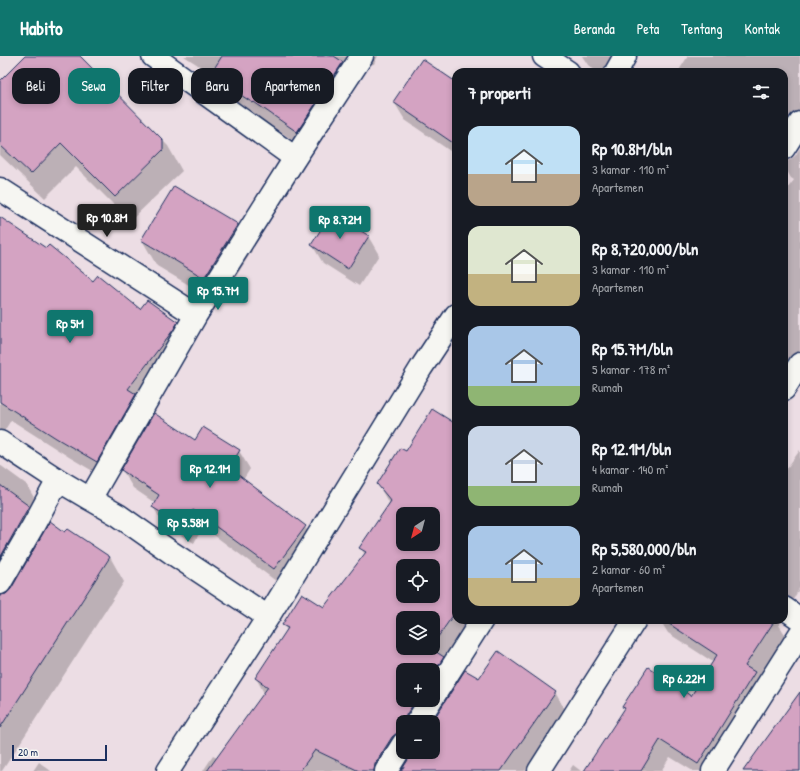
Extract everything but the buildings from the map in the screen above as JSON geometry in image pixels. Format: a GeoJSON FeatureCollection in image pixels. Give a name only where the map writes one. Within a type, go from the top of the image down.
{"type":"FeatureCollection","features":[{"type":"Feature","properties":{"kind":"street"},"geometry":{"type":"LineString","coordinates":[[153,56],[295,158]]}},
{"type":"Feature","properties":{"kind":"street"},"geometry":{"type":"LineString","coordinates":[[90,499],[196,315],[295,158],[362,56]]}},
{"type":"Feature","properties":{"kind":"street"},"geometry":{"type":"LineString","coordinates":[[544,56],[562,68]]}},
{"type":"Feature","properties":{"kind":"street"},"geometry":{"type":"LineString","coordinates":[[618,68],[625,56]]}},
{"type":"Feature","properties":{"kind":"street"},"geometry":{"type":"LineString","coordinates":[[788,142],[800,123]]}},
{"type":"Feature","properties":{"kind":"street"},"geometry":{"type":"LineString","coordinates":[[0,189],[196,315]]}},
{"type":"Feature","properties":{"kind":"street"},"geometry":{"type":"LineString","coordinates":[[168,771],[268,617],[421,368],[452,321]]}},
{"type":"Feature","properties":{"kind":"street"},"geometry":{"type":"LineString","coordinates":[[788,382],[800,364]]}},
{"type":"Feature","properties":{"kind":"street"},"geometry":{"type":"LineString","coordinates":[[0,442],[58,480],[118,515],[268,617]]}},
{"type":"Feature","properties":{"kind":"street"},"geometry":{"type":"LineString","coordinates":[[0,583],[58,480]]}},
{"type":"Feature","properties":{"kind":"street"},"geometry":{"type":"LineString","coordinates":[[788,611],[800,620]]}},
{"type":"Feature","properties":{"kind":"street"},"geometry":{"type":"LineString","coordinates":[[440,686],[479,624]]}},
{"type":"Feature","properties":{"kind":"street"},"geometry":{"type":"LineString","coordinates":[[539,771],[631,624]]}},
{"type":"Feature","properties":{"kind":"street"},"geometry":{"type":"LineString","coordinates":[[714,771],[800,634]]}},
{"type":"Feature","properties":{"kind":"street"},"geometry":{"type":"LineString","coordinates":[[386,771],[396,755]]}}]}
